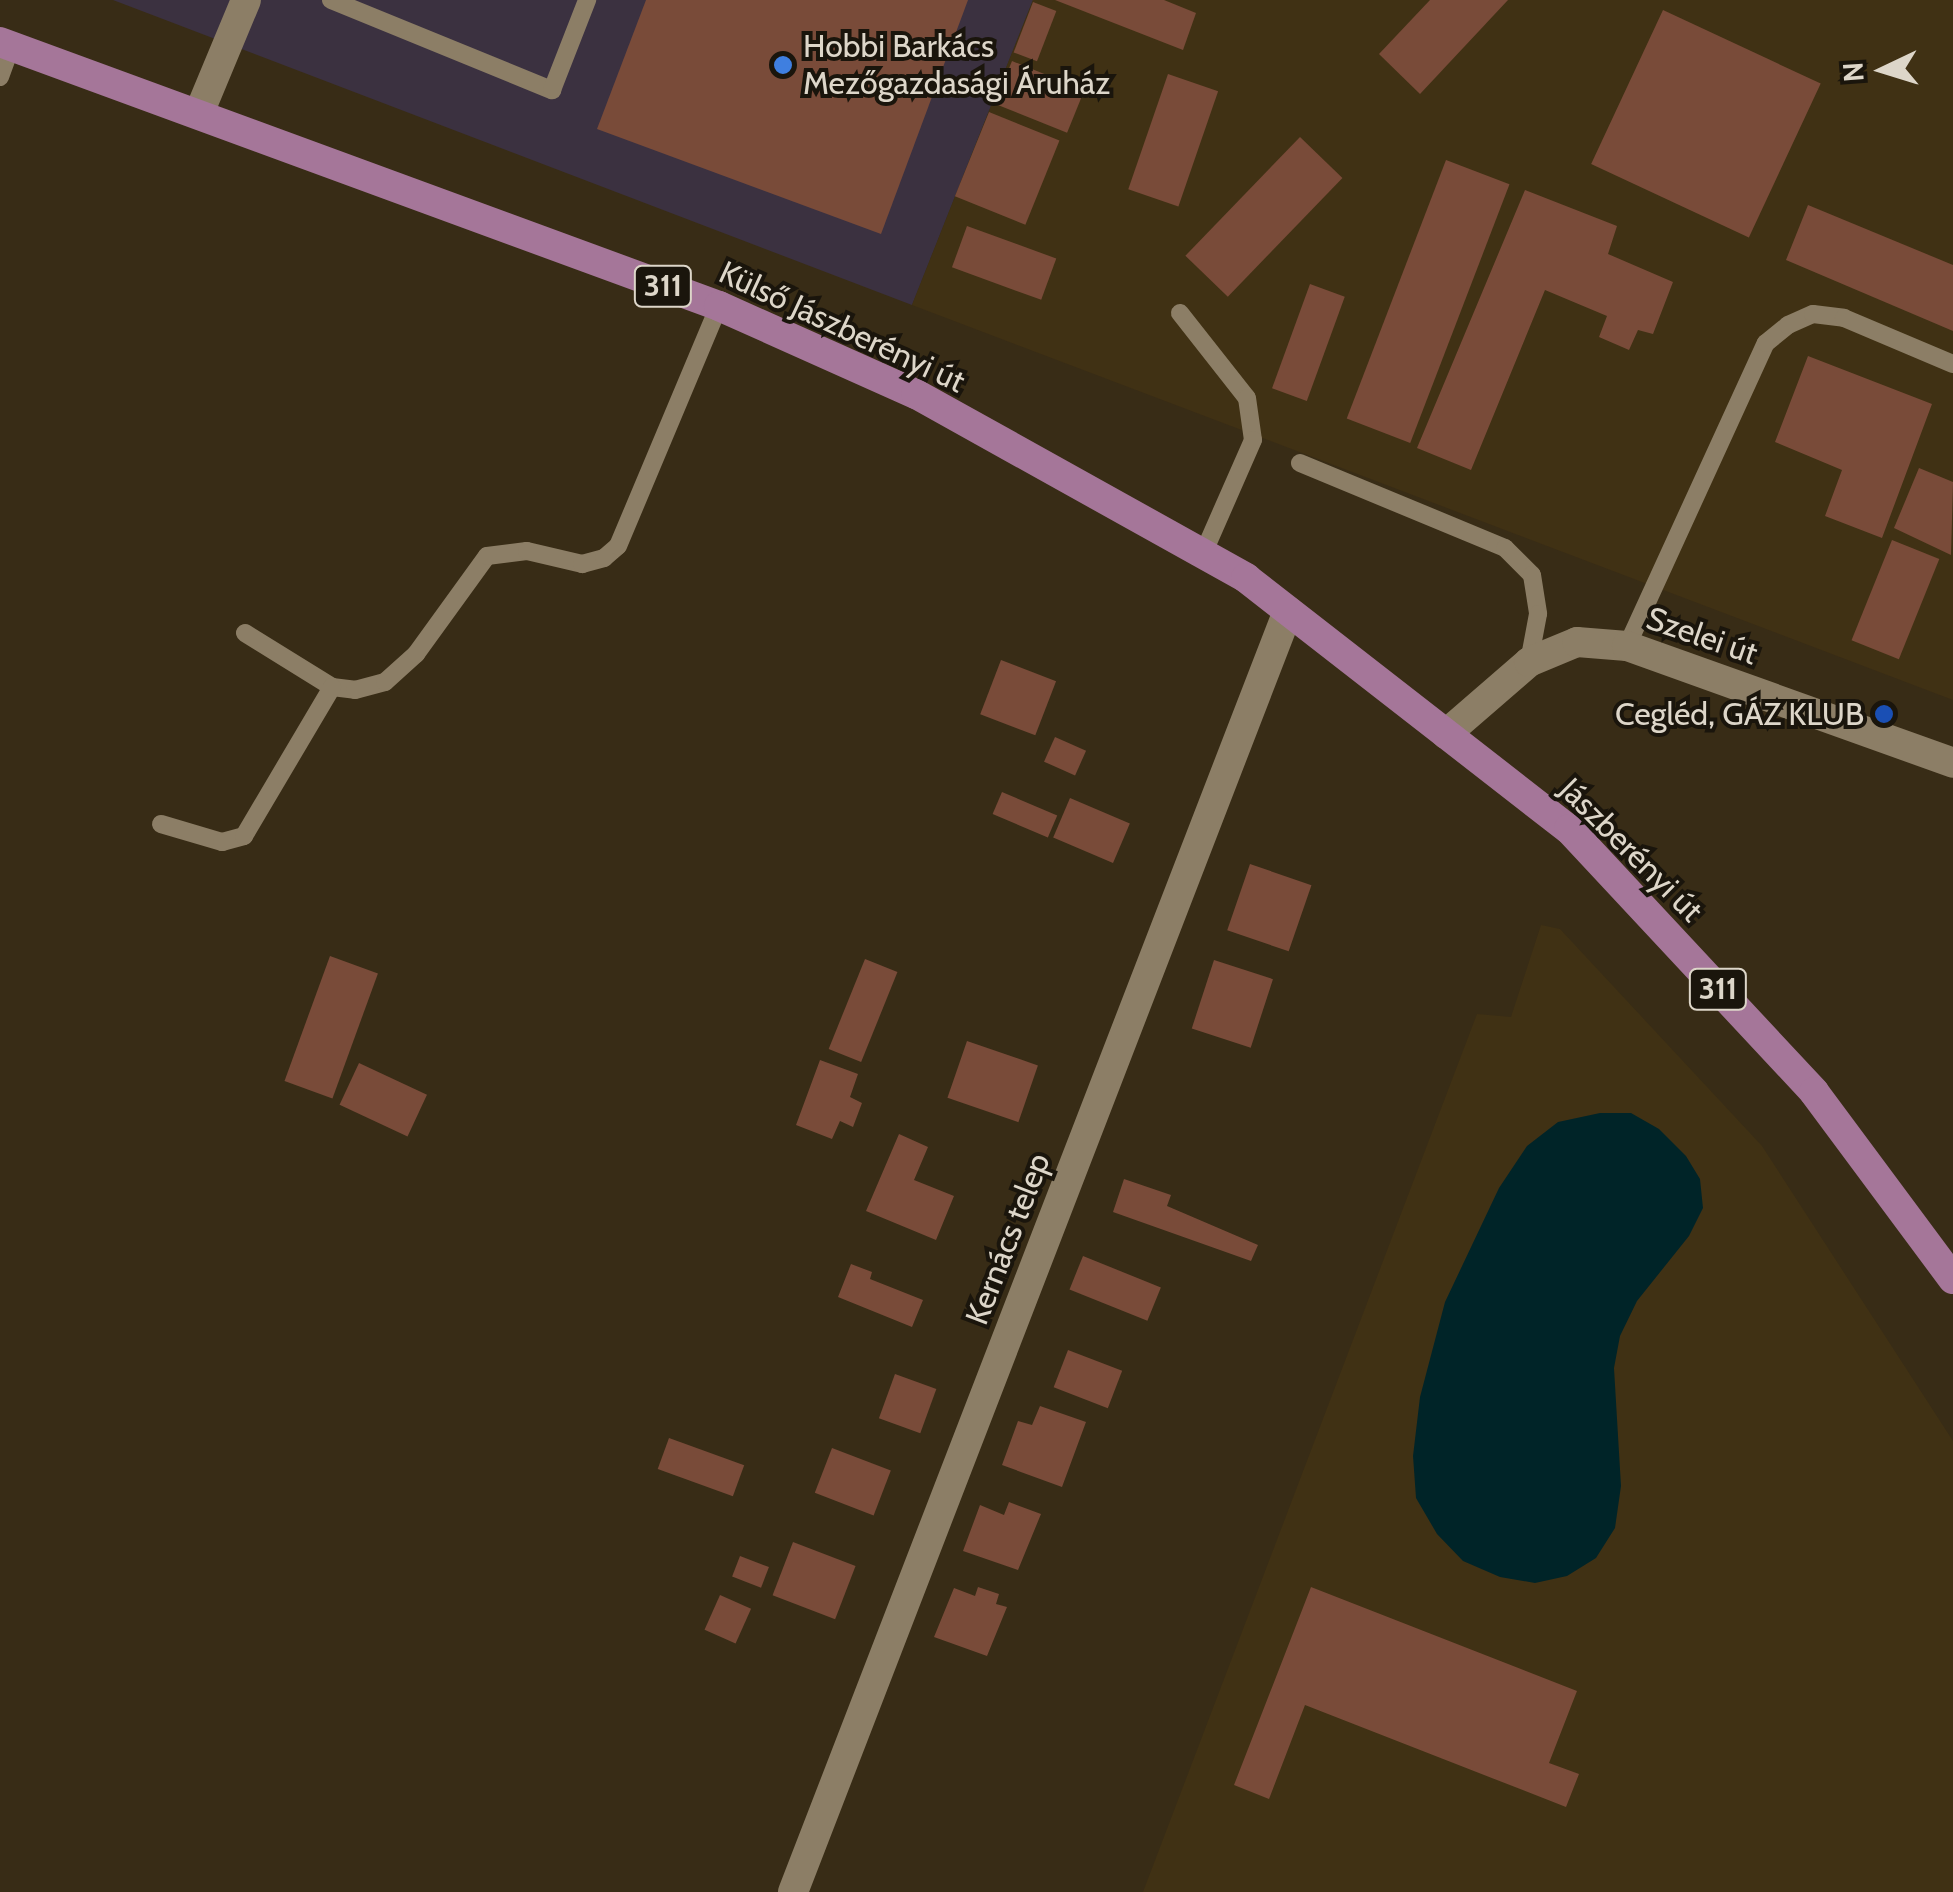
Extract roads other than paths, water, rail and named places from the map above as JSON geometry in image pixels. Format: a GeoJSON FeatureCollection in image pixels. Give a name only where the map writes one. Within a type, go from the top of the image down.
{"type":"FeatureCollection","features":[{"type":"Feature","properties":{"kind":"main road","name":"Külső Jászberényi út"},"geometry":{"type":"LineString","coordinates":[[6,44],[719,306],[916,394],[1246,578],[1288,611]]}},
{"type":"Feature","properties":{"kind":"main road","name":"Jászberényi út"},"geometry":{"type":"LineString","coordinates":[[1288,611],[1569,829],[1814,1092],[1953,1279]]}},
{"type":"Feature","properties":{"kind":"street"},"geometry":{"type":"LineString","coordinates":[[200,113],[246,0]]}},
{"type":"Feature","properties":{"kind":"street","name":"Kernács telep"},"geometry":{"type":"LineString","coordinates":[[794,1892],[1288,611]]}},
{"type":"Feature","properties":{"kind":"street","name":"Szelei út"},"geometry":{"type":"LineString","coordinates":[[1446,734],[1528,662],[1577,642],[1627,646],[1953,763]]}},
{"type":"Feature","properties":{"kind":"lane"},"geometry":{"type":"LineString","coordinates":[[330,0],[552,90],[587,0]]}},
{"type":"Feature","properties":{"kind":"lane"},"geometry":{"type":"LineString","coordinates":[[0,77],[6,44]]}},
{"type":"Feature","properties":{"kind":"lane"},"geometry":{"type":"LineString","coordinates":[[245,633],[332,687],[355,690],[385,682],[416,654],[486,556],[527,551],[582,564],[604,558],[618,546],[719,306]]}},
{"type":"Feature","properties":{"kind":"lane"},"geometry":{"type":"LineString","coordinates":[[1180,313],[1247,398],[1253,440],[1203,554]]}},
{"type":"Feature","properties":{"kind":"lane"},"geometry":{"type":"LineString","coordinates":[[1627,646],[1766,343],[1788,325],[1813,314],[1844,318],[1953,364]]}},
{"type":"Feature","properties":{"kind":"lane"},"geometry":{"type":"LineString","coordinates":[[1300,463],[1505,548],[1532,575],[1538,614],[1528,662]]}},
{"type":"Feature","properties":{"kind":"lane"},"geometry":{"type":"LineString","coordinates":[[161,824],[222,842],[244,836],[332,687]]}},
{"type":"Feature","properties":{"kind":"water"},"geometry":{"type":"Polygon","coordinates":[[[1600,1113],[1631,1113],[1659,1129],[1686,1156],[1700,1179],[1703,1208],[1689,1236],[1637,1301],[1620,1336],[1614,1368],[1621,1486],[1615,1528],[1596,1558],[1567,1576],[1535,1583],[1500,1577],[1463,1561],[1437,1534],[1416,1498],[1413,1456],[1420,1397],[1445,1302],[1499,1188],[1527,1146],[1558,1122],[1600,1113]]]}},
{"type":"Feature","properties":{"kind":"place","name":"Hobbi Barkács Mezőgazdasági Áruház"},"geometry":{"type":"Point","coordinates":[783,65]}},
{"type":"Feature","properties":{"kind":"place","name":"Cegléd, GÁZ KLUB"},"geometry":{"type":"Point","coordinates":[1884,714]}}]}
